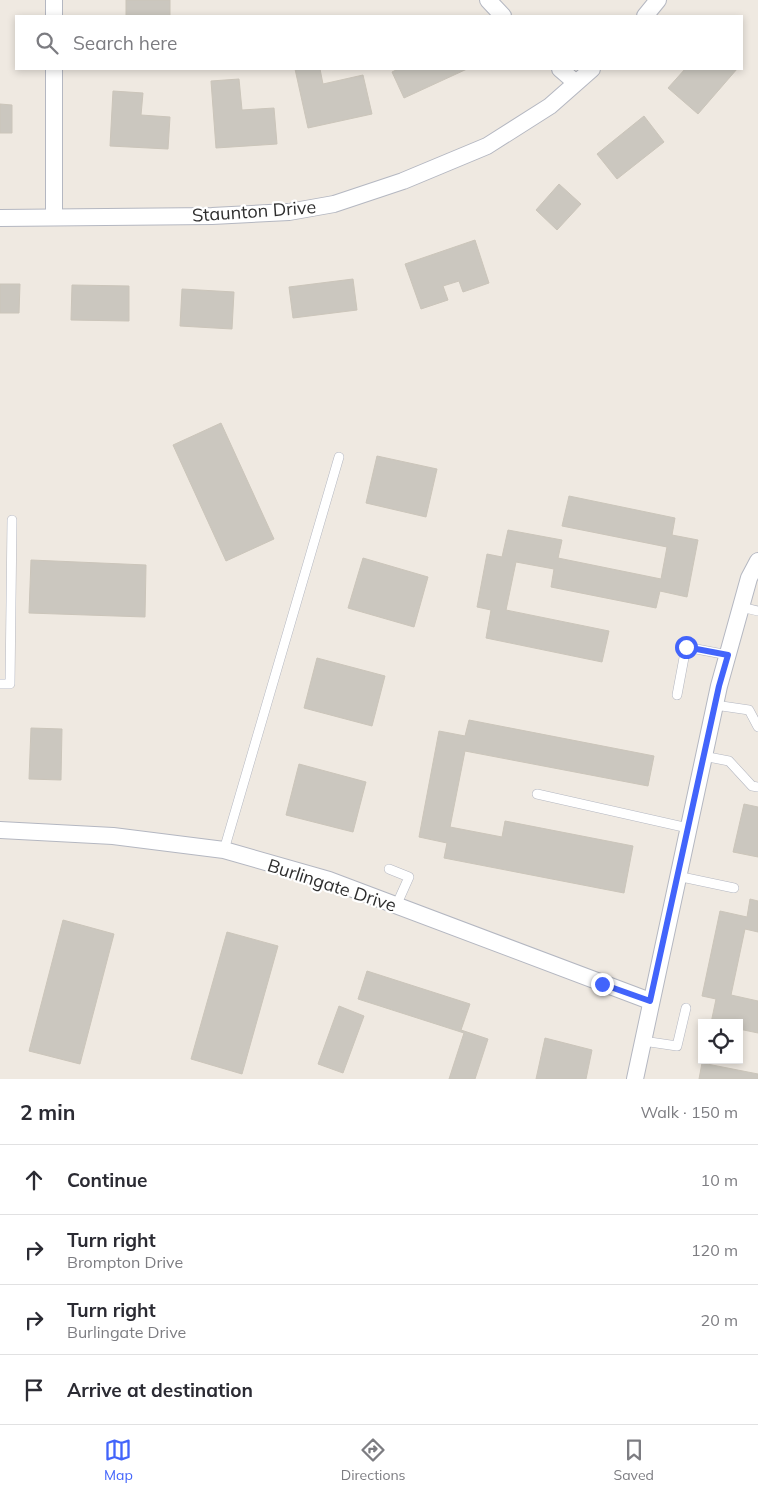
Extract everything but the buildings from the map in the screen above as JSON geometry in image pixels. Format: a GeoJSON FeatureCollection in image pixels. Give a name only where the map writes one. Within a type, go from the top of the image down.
{"type":"FeatureCollection","features":[{"type":"Feature","properties":{"kind":"street"},"geometry":{"type":"LineString","coordinates":[[54,0],[54,15]]}},
{"type":"Feature","properties":{"kind":"street"},"geometry":{"type":"LineString","coordinates":[[488,0],[502,15]]}},
{"type":"Feature","properties":{"kind":"street"},"geometry":{"type":"LineString","coordinates":[[646,15],[658,0]]}},
{"type":"Feature","properties":{"kind":"street"},"geometry":{"type":"LineString","coordinates":[[54,70],[54,217]]}},
{"type":"Feature","properties":{"kind":"street"},"geometry":{"type":"LineString","coordinates":[[561,70],[575,82]]}},
{"type":"Feature","properties":{"kind":"street","name":"Staunton Drive"},"geometry":{"type":"LineString","coordinates":[[0,218],[212,216],[289,212],[334,204],[403,181],[487,146],[550,106],[591,70]]}},
{"type":"Feature","properties":{"kind":"street"},"geometry":{"type":"LineString","coordinates":[[635,1079],[650,1001],[715,705],[749,578],[758,561]]}},
{"type":"Feature","properties":{"kind":"street","name":"Burlingate Drive"},"geometry":{"type":"LineString","coordinates":[[0,830],[113,836],[224,850],[329,880],[650,1001]]}},
{"type":"Feature","properties":{"kind":"lane"},"geometry":{"type":"LineString","coordinates":[[224,850],[339,457]]}},
{"type":"Feature","properties":{"kind":"lane"},"geometry":{"type":"LineString","coordinates":[[0,684],[10,684],[12,520]]}},
{"type":"Feature","properties":{"kind":"lane"},"geometry":{"type":"LineString","coordinates":[[741,607],[758,611]]}},
{"type":"Feature","properties":{"kind":"lane"},"geometry":{"type":"LineString","coordinates":[[677,695],[686,647],[728,655]]}},
{"type":"Feature","properties":{"kind":"lane"},"geometry":{"type":"LineString","coordinates":[[715,705],[749,710],[758,727]]}},
{"type":"Feature","properties":{"kind":"lane"},"geometry":{"type":"LineString","coordinates":[[703,756],[729,761],[752,786],[758,787]]}},
{"type":"Feature","properties":{"kind":"lane"},"geometry":{"type":"LineString","coordinates":[[537,794],[688,828]]}},
{"type":"Feature","properties":{"kind":"lane"},"geometry":{"type":"LineString","coordinates":[[389,869],[419,881]]}},
{"type":"Feature","properties":{"kind":"lane"},"geometry":{"type":"LineString","coordinates":[[677,876],[734,888]]}},
{"type":"Feature","properties":{"kind":"lane"},"geometry":{"type":"LineString","coordinates":[[396,906],[409,877]]}},
{"type":"Feature","properties":{"kind":"lane"},"geometry":{"type":"LineString","coordinates":[[643,1042],[677,1046],[686,1008]]}},
{"type":"Feature","properties":{"kind":"route"},"geometry":{"type":"LineString","coordinates":[[602,984],[650,1001],[719,686],[728,655],[686,647]]}}]}
